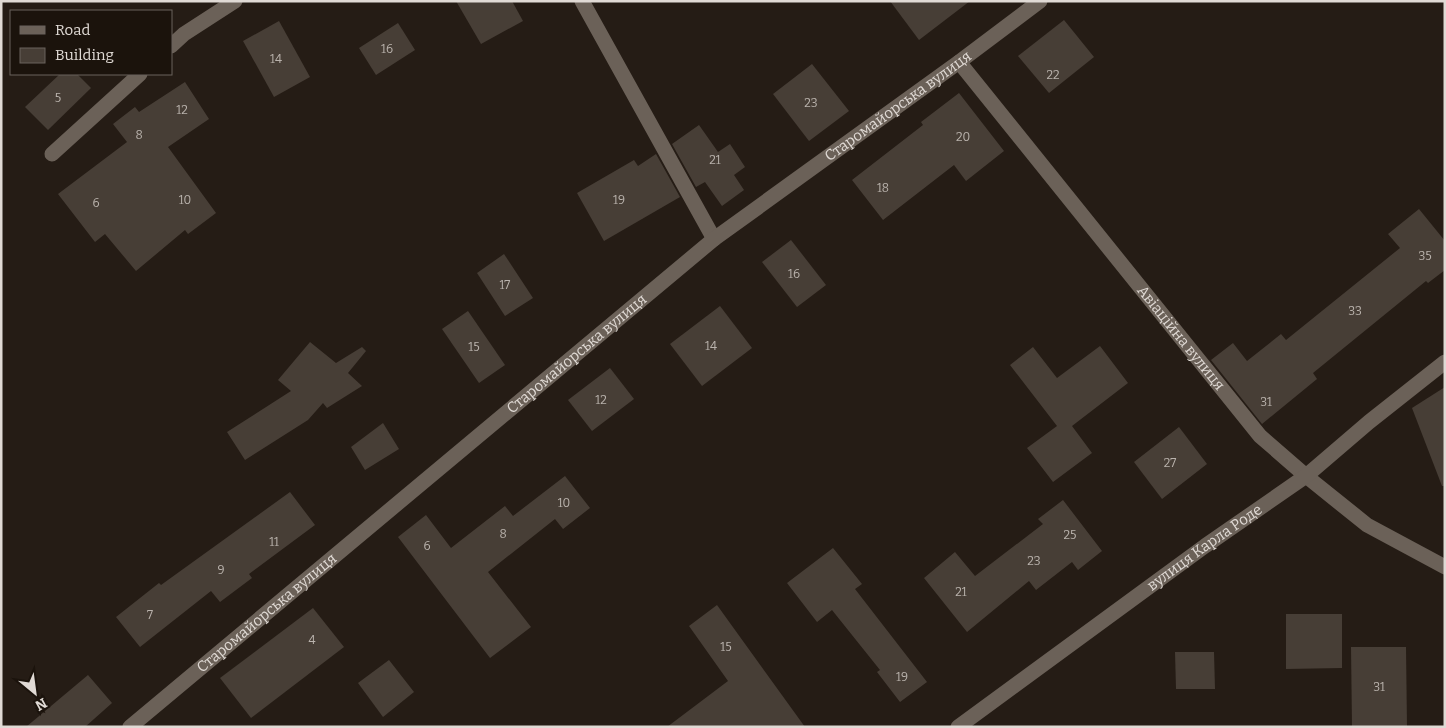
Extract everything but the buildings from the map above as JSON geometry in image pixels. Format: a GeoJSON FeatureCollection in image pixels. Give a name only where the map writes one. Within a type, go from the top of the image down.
{"type":"FeatureCollection","features":[{"type":"Feature","properties":{"kind":"street"},"geometry":{"type":"LineString","coordinates":[[172,45],[184,34],[235,1]]}},
{"type":"Feature","properties":{"kind":"street"},"geometry":{"type":"LineString","coordinates":[[582,1],[714,239]]}},
{"type":"Feature","properties":{"kind":"street","name":"Старомайорська вулиця"},"geometry":{"type":"LineString","coordinates":[[130,727],[714,239],[959,62],[1040,1]]}},
{"type":"Feature","properties":{"kind":"street","name":"Авіаційна вулиця"},"geometry":{"type":"LineString","coordinates":[[959,62],[1260,436],[1367,525],[1445,567]]}},
{"type":"Feature","properties":{"kind":"street"},"geometry":{"type":"LineString","coordinates":[[52,154],[139,75]]}},
{"type":"Feature","properties":{"kind":"street","name":"вулиця Карла Роде"},"geometry":{"type":"LineString","coordinates":[[958,727],[1205,546],[1306,476],[1369,422],[1445,362]]}}]}
